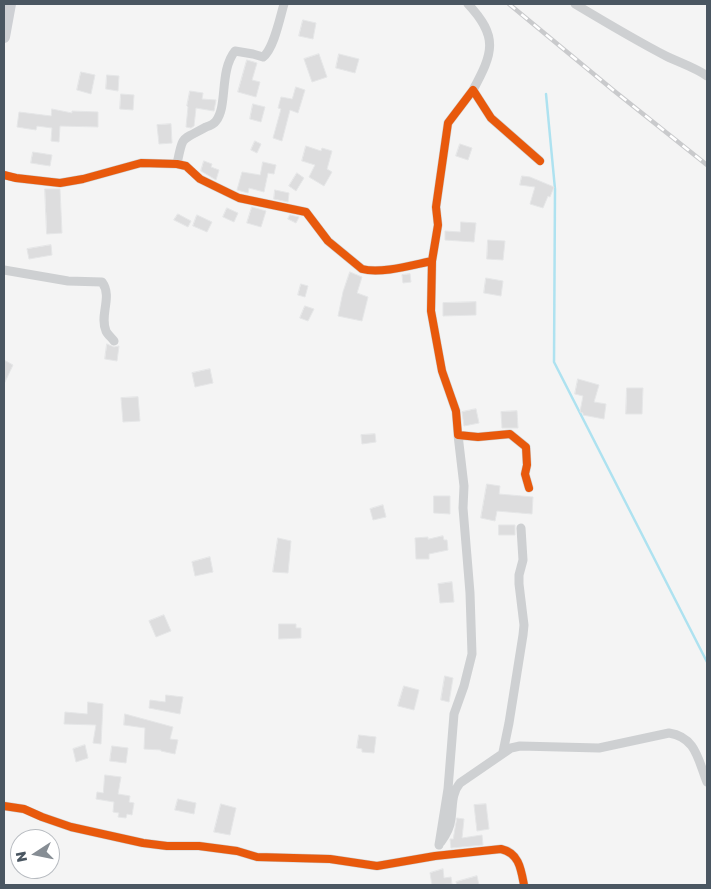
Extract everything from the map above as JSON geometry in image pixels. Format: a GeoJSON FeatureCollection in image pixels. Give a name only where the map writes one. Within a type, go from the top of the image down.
{"type":"FeatureCollection","features":[{"type":"Feature","properties":{"kind":"street"},"geometry":{"type":"LineString","coordinates":[[4,37],[10,4]]}},
{"type":"Feature","properties":{"kind":"street"},"geometry":{"type":"LineString","coordinates":[[177,164],[181,144],[185,138],[216,122],[220,112],[226,70],[230,57],[235,51],[262,57],[265,55],[270,48],[284,4]]}},
{"type":"Feature","properties":{"kind":"street"},"geometry":{"type":"LineString","coordinates":[[435,856],[439,845],[448,788],[454,714],[462,695],[472,654],[470,594],[463,517],[464,486],[456,410],[442,371],[431,311],[432,261],[438,225],[436,207],[448,123],[473,90],[487,65],[490,52],[487,29],[479,15],[468,4]]}},
{"type":"Feature","properties":{"kind":"street"},"geometry":{"type":"LineString","coordinates":[[575,4],[666,56],[696,68],[707,76]]}},
{"type":"Feature","properties":{"kind":"street"},"geometry":{"type":"LineString","coordinates":[[473,90],[491,118],[540,161]]}},
{"type":"Feature","properties":{"kind":"street"},"geometry":{"type":"LineString","coordinates":[[4,175],[60,183],[83,179],[141,163],[177,164],[186,166],[200,179],[239,198],[306,212],[328,241],[362,269],[369,271],[432,261]]}},
{"type":"Feature","properties":{"kind":"street"},"geometry":{"type":"LineString","coordinates":[[4,270],[68,281],[102,282],[106,288],[107,296],[104,317],[106,332],[114,340]]}},
{"type":"Feature","properties":{"kind":"street"},"geometry":{"type":"LineString","coordinates":[[458,435],[478,437],[510,434],[526,447],[527,465],[525,474],[529,488]]}},
{"type":"Feature","properties":{"kind":"street"},"geometry":{"type":"LineString","coordinates":[[503,752],[510,723],[524,625],[519,584],[523,560],[521,528]]}},
{"type":"Feature","properties":{"kind":"street"},"geometry":{"type":"LineString","coordinates":[[439,845],[447,833],[451,821],[454,790],[503,752],[511,748],[520,746],[610,747],[669,733],[679,734],[687,739],[693,748],[707,782]]}},
{"type":"Feature","properties":{"kind":"street"},"geometry":{"type":"LineString","coordinates":[[4,806],[24,809],[71,827],[143,843],[209,847],[237,851],[257,857],[330,859],[377,866],[435,856],[501,848],[507,850],[515,857],[524,885]]}},
{"type":"Feature","properties":{"kind":"building"},"geometry":{"type":"Polygon","coordinates":[[[303,20],[316,23],[313,39],[299,36],[303,20]]]}},
{"type":"Feature","properties":{"kind":"building"},"geometry":{"type":"Polygon","coordinates":[[[319,54],[327,77],[312,82],[304,59],[319,54]]]}},
{"type":"Feature","properties":{"kind":"building"},"geometry":{"type":"Polygon","coordinates":[[[339,54],[359,59],[355,73],[336,68],[339,54]]]}},
{"type":"Feature","properties":{"kind":"building"},"geometry":{"type":"Polygon","coordinates":[[[247,60],[257,63],[252,80],[260,82],[256,97],[238,92],[247,60]]]}},
{"type":"Feature","properties":{"kind":"building"},"geometry":{"type":"Polygon","coordinates":[[[81,72],[95,75],[91,94],[77,90],[81,72]]]}},
{"type":"Feature","properties":{"kind":"building"},"geometry":{"type":"Polygon","coordinates":[[[107,75],[119,76],[118,91],[106,89],[107,75]]]}},
{"type":"Feature","properties":{"kind":"building"},"geometry":{"type":"Polygon","coordinates":[[[296,87],[305,90],[298,113],[290,110],[282,141],[273,138],[281,109],[278,108],[281,97],[292,99],[296,87]]]}},
{"type":"Feature","properties":{"kind":"building"},"geometry":{"type":"Polygon","coordinates":[[[190,91],[203,93],[202,99],[216,100],[214,111],[196,108],[194,126],[191,128],[186,127],[190,91]]]}},
{"type":"Feature","properties":{"kind":"building"},"geometry":{"type":"Polygon","coordinates":[[[121,94],[134,95],[133,110],[120,109],[121,94]]]}},
{"type":"Feature","properties":{"kind":"building"},"geometry":{"type":"Polygon","coordinates":[[[253,104],[265,107],[261,122],[250,119],[253,104]]]}},
{"type":"Feature","properties":{"kind":"building"},"geometry":{"type":"Polygon","coordinates":[[[52,109],[72,113],[72,111],[98,112],[98,127],[60,126],[59,142],[51,141],[52,128],[37,126],[36,130],[17,127],[19,112],[51,116],[52,109]]]}},
{"type":"Feature","properties":{"kind":"building"},"geometry":{"type":"Polygon","coordinates":[[[171,124],[172,143],[159,144],[157,125],[171,124]]]}},
{"type":"Feature","properties":{"kind":"building"},"geometry":{"type":"Polygon","coordinates":[[[255,141],[261,144],[257,153],[251,150],[255,141]]]}},
{"type":"Feature","properties":{"kind":"building"},"geometry":{"type":"Polygon","coordinates":[[[460,144],[472,148],[468,160],[456,156],[460,144]]]}},
{"type":"Feature","properties":{"kind":"building"},"geometry":{"type":"Polygon","coordinates":[[[306,146],[321,151],[322,148],[332,151],[327,169],[332,172],[324,186],[309,177],[315,165],[302,161],[306,146]]]}},
{"type":"Feature","properties":{"kind":"building"},"geometry":{"type":"Polygon","coordinates":[[[33,152],[52,155],[50,166],[31,163],[33,152]]]}},
{"type":"Feature","properties":{"kind":"building"},"geometry":{"type":"Polygon","coordinates":[[[204,161],[212,164],[211,167],[219,170],[216,180],[201,171],[204,161]]]}},
{"type":"Feature","properties":{"kind":"building"},"geometry":{"type":"Polygon","coordinates":[[[263,162],[276,165],[274,174],[268,173],[264,192],[249,188],[248,193],[237,190],[242,172],[260,175],[263,162]]]}},
{"type":"Feature","properties":{"kind":"building"},"geometry":{"type":"Polygon","coordinates":[[[297,173],[304,178],[296,191],[289,186],[297,173]]]}},
{"type":"Feature","properties":{"kind":"building"},"geometry":{"type":"Polygon","coordinates":[[[522,176],[530,177],[554,187],[543,208],[530,204],[535,187],[520,185],[522,176]]]}},
{"type":"Feature","properties":{"kind":"building"},"geometry":{"type":"Polygon","coordinates":[[[45,189],[60,189],[62,233],[47,234],[45,189]]]}},
{"type":"Feature","properties":{"kind":"building"},"geometry":{"type":"Polygon","coordinates":[[[275,190],[289,193],[288,202],[274,199],[275,190]]]}},
{"type":"Feature","properties":{"kind":"building"},"geometry":{"type":"Polygon","coordinates":[[[252,207],[266,211],[261,227],[247,223],[252,207]]]}},
{"type":"Feature","properties":{"kind":"building"},"geometry":{"type":"Polygon","coordinates":[[[227,208],[238,213],[234,222],[223,217],[227,208]]]}},
{"type":"Feature","properties":{"kind":"building"},"geometry":{"type":"Polygon","coordinates":[[[178,214],[191,221],[188,227],[174,220],[178,214]]]}},
{"type":"Feature","properties":{"kind":"building"},"geometry":{"type":"Polygon","coordinates":[[[197,215],[212,222],[207,232],[193,226],[197,215]]]}},
{"type":"Feature","properties":{"kind":"building"},"geometry":{"type":"Polygon","coordinates":[[[290,215],[299,217],[296,223],[288,219],[290,215]]]}},
{"type":"Feature","properties":{"kind":"building"},"geometry":{"type":"Polygon","coordinates":[[[461,222],[476,223],[474,242],[445,240],[445,231],[460,232],[461,222]]]}},
{"type":"Feature","properties":{"kind":"building"},"geometry":{"type":"Polygon","coordinates":[[[488,240],[505,241],[503,260],[487,259],[488,240]]]}},
{"type":"Feature","properties":{"kind":"building"},"geometry":{"type":"Polygon","coordinates":[[[51,245],[52,255],[29,259],[27,249],[51,245]]]}},
{"type":"Feature","properties":{"kind":"building"},"geometry":{"type":"Polygon","coordinates":[[[350,272],[362,277],[357,293],[368,297],[362,321],[338,316],[350,272]]]}},
{"type":"Feature","properties":{"kind":"building"},"geometry":{"type":"Polygon","coordinates":[[[410,274],[411,282],[403,283],[402,275],[410,274]]]}},
{"type":"Feature","properties":{"kind":"building"},"geometry":{"type":"Polygon","coordinates":[[[486,278],[503,281],[501,296],[484,293],[486,278]]]}},
{"type":"Feature","properties":{"kind":"building"},"geometry":{"type":"Polygon","coordinates":[[[301,284],[308,286],[305,297],[298,295],[301,284]]]}},
{"type":"Feature","properties":{"kind":"building"},"geometry":{"type":"Polygon","coordinates":[[[476,302],[476,315],[443,316],[443,303],[476,302]]]}},
{"type":"Feature","properties":{"kind":"building"},"geometry":{"type":"Polygon","coordinates":[[[305,306],[314,309],[308,321],[300,318],[305,306]]]}},
{"type":"Feature","properties":{"kind":"building"},"geometry":{"type":"Polygon","coordinates":[[[107,344],[114,347],[119,346],[117,361],[105,359],[107,344]]]}},
{"type":"Feature","properties":{"kind":"building"},"geometry":{"type":"Polygon","coordinates":[[[4,360],[13,365],[4,384],[4,360]]]}},
{"type":"Feature","properties":{"kind":"building"},"geometry":{"type":"Polygon","coordinates":[[[210,369],[213,383],[195,387],[192,373],[210,369]]]}},
{"type":"Feature","properties":{"kind":"building"},"geometry":{"type":"Polygon","coordinates":[[[578,379],[599,385],[594,402],[606,404],[604,419],[583,415],[580,412],[583,396],[575,394],[578,379]]]}},
{"type":"Feature","properties":{"kind":"building"},"geometry":{"type":"Polygon","coordinates":[[[627,388],[643,388],[642,414],[626,414],[627,388]]]}},
{"type":"Feature","properties":{"kind":"building"},"geometry":{"type":"Polygon","coordinates":[[[138,397],[140,421],[123,422],[121,398],[138,397]]]}},
{"type":"Feature","properties":{"kind":"building"},"geometry":{"type":"Polygon","coordinates":[[[476,409],[479,423],[464,426],[462,412],[476,409]]]}},
{"type":"Feature","properties":{"kind":"building"},"geometry":{"type":"Polygon","coordinates":[[[517,411],[518,428],[502,428],[501,412],[517,411]]]}},
{"type":"Feature","properties":{"kind":"building"},"geometry":{"type":"Polygon","coordinates":[[[375,434],[376,442],[362,444],[361,435],[375,434]]]}},
{"type":"Feature","properties":{"kind":"building"},"geometry":{"type":"Polygon","coordinates":[[[487,484],[500,486],[499,494],[533,497],[532,514],[497,511],[495,521],[481,518],[487,484]]]}},
{"type":"Feature","properties":{"kind":"building"},"geometry":{"type":"Polygon","coordinates":[[[434,496],[450,496],[450,514],[434,513],[434,496]]]}},
{"type":"Feature","properties":{"kind":"building"},"geometry":{"type":"Polygon","coordinates":[[[383,505],[386,517],[373,520],[370,509],[383,505]]]}},
{"type":"Feature","properties":{"kind":"building"},"geometry":{"type":"Polygon","coordinates":[[[499,525],[515,525],[515,535],[499,535],[499,525]]]}},
{"type":"Feature","properties":{"kind":"building"},"geometry":{"type":"Polygon","coordinates":[[[443,536],[444,540],[447,540],[448,550],[429,554],[429,559],[416,559],[415,538],[428,537],[428,539],[443,536]]]}},
{"type":"Feature","properties":{"kind":"building"},"geometry":{"type":"Polygon","coordinates":[[[278,538],[291,541],[288,573],[273,572],[278,538]]]}},
{"type":"Feature","properties":{"kind":"building"},"geometry":{"type":"Polygon","coordinates":[[[210,557],[213,572],[195,576],[192,562],[210,557]]]}},
{"type":"Feature","properties":{"kind":"building"},"geometry":{"type":"Polygon","coordinates":[[[452,582],[454,602],[440,603],[438,584],[452,582]]]}},
{"type":"Feature","properties":{"kind":"building"},"geometry":{"type":"Polygon","coordinates":[[[164,615],[171,631],[156,637],[149,621],[164,615]]]}},
{"type":"Feature","properties":{"kind":"building"},"geometry":{"type":"Polygon","coordinates":[[[279,624],[296,624],[296,628],[301,628],[301,638],[279,639],[279,624]]]}},
{"type":"Feature","properties":{"kind":"building"},"geometry":{"type":"Polygon","coordinates":[[[445,676],[453,678],[449,702],[441,700],[445,676]]]}},
{"type":"Feature","properties":{"kind":"building"},"geometry":{"type":"Polygon","coordinates":[[[404,686],[419,690],[414,710],[398,706],[404,686]]]}},
{"type":"Feature","properties":{"kind":"building"},"geometry":{"type":"Polygon","coordinates":[[[166,695],[183,697],[180,714],[149,708],[150,700],[165,702],[166,695]]]}},
{"type":"Feature","properties":{"kind":"building"},"geometry":{"type":"Polygon","coordinates":[[[88,702],[103,704],[101,744],[93,743],[96,725],[64,724],[65,712],[87,714],[88,702]]]}},
{"type":"Feature","properties":{"kind":"building"},"geometry":{"type":"Polygon","coordinates":[[[125,714],[173,727],[170,739],[178,740],[175,754],[161,750],[144,749],[145,728],[124,725],[125,714]]]}},
{"type":"Feature","properties":{"kind":"building"},"geometry":{"type":"Polygon","coordinates":[[[359,735],[376,737],[374,753],[362,752],[362,749],[357,748],[359,735]]]}},
{"type":"Feature","properties":{"kind":"building"},"geometry":{"type":"Polygon","coordinates":[[[85,745],[88,758],[76,762],[73,749],[85,745]]]}},
{"type":"Feature","properties":{"kind":"building"},"geometry":{"type":"Polygon","coordinates":[[[112,746],[128,748],[126,763],[110,761],[112,746]]]}},
{"type":"Feature","properties":{"kind":"building"},"geometry":{"type":"Polygon","coordinates":[[[105,775],[121,777],[118,794],[130,796],[129,802],[134,803],[132,815],[127,814],[126,818],[118,817],[119,813],[113,812],[114,802],[96,799],[97,792],[103,793],[105,775]]]}},
{"type":"Feature","properties":{"kind":"building"},"geometry":{"type":"Polygon","coordinates":[[[178,799],[196,803],[194,814],[175,810],[178,799]]]}},
{"type":"Feature","properties":{"kind":"building"},"geometry":{"type":"Polygon","coordinates":[[[221,804],[236,808],[230,835],[214,832],[221,804]]]}},
{"type":"Feature","properties":{"kind":"building"},"geometry":{"type":"Polygon","coordinates":[[[486,804],[489,829],[477,831],[474,805],[486,804]]]}},
{"type":"Feature","properties":{"kind":"building"},"geometry":{"type":"Polygon","coordinates":[[[457,818],[464,819],[462,838],[482,835],[483,845],[451,848],[450,839],[453,839],[457,818]]]}},
{"type":"Feature","properties":{"kind":"building"},"geometry":{"type":"Polygon","coordinates":[[[443,869],[444,878],[451,877],[452,884],[432,885],[430,873],[443,869]]]}},
{"type":"Feature","properties":{"kind":"building"},"geometry":{"type":"Polygon","coordinates":[[[477,876],[479,885],[457,885],[456,882],[477,876]]]}},
{"type":"Feature","properties":{"kind":"waterway"},"geometry":{"type":"LineString","coordinates":[[546,94],[555,189],[554,362],[707,662]]}},
{"type":"Feature","properties":{"kind":"railway"},"geometry":{"type":"LineString","coordinates":[[509,4],[707,165]]}},
{"type":"Feature","properties":{"kind":"cycle path"},"geometry":{"type":"LineString","coordinates":[[529,488],[525,474],[527,465],[526,447],[510,434],[478,437],[458,435],[456,411],[442,371],[431,311],[432,261],[438,225],[436,207],[448,123],[473,90],[491,118],[540,161]]}},
{"type":"Feature","properties":{"kind":"cycle path"},"geometry":{"type":"LineString","coordinates":[[4,175],[60,183],[83,179],[141,163],[177,164],[186,166],[200,179],[239,198],[306,212],[328,241],[362,269],[387,270],[432,261]]}},
{"type":"Feature","properties":{"kind":"cycle path"},"geometry":{"type":"LineString","coordinates":[[4,806],[24,809],[71,827],[143,843],[167,846],[199,846],[237,851],[257,857],[330,859],[377,866],[435,856],[501,849],[512,854],[518,862],[524,885]]}}]}
